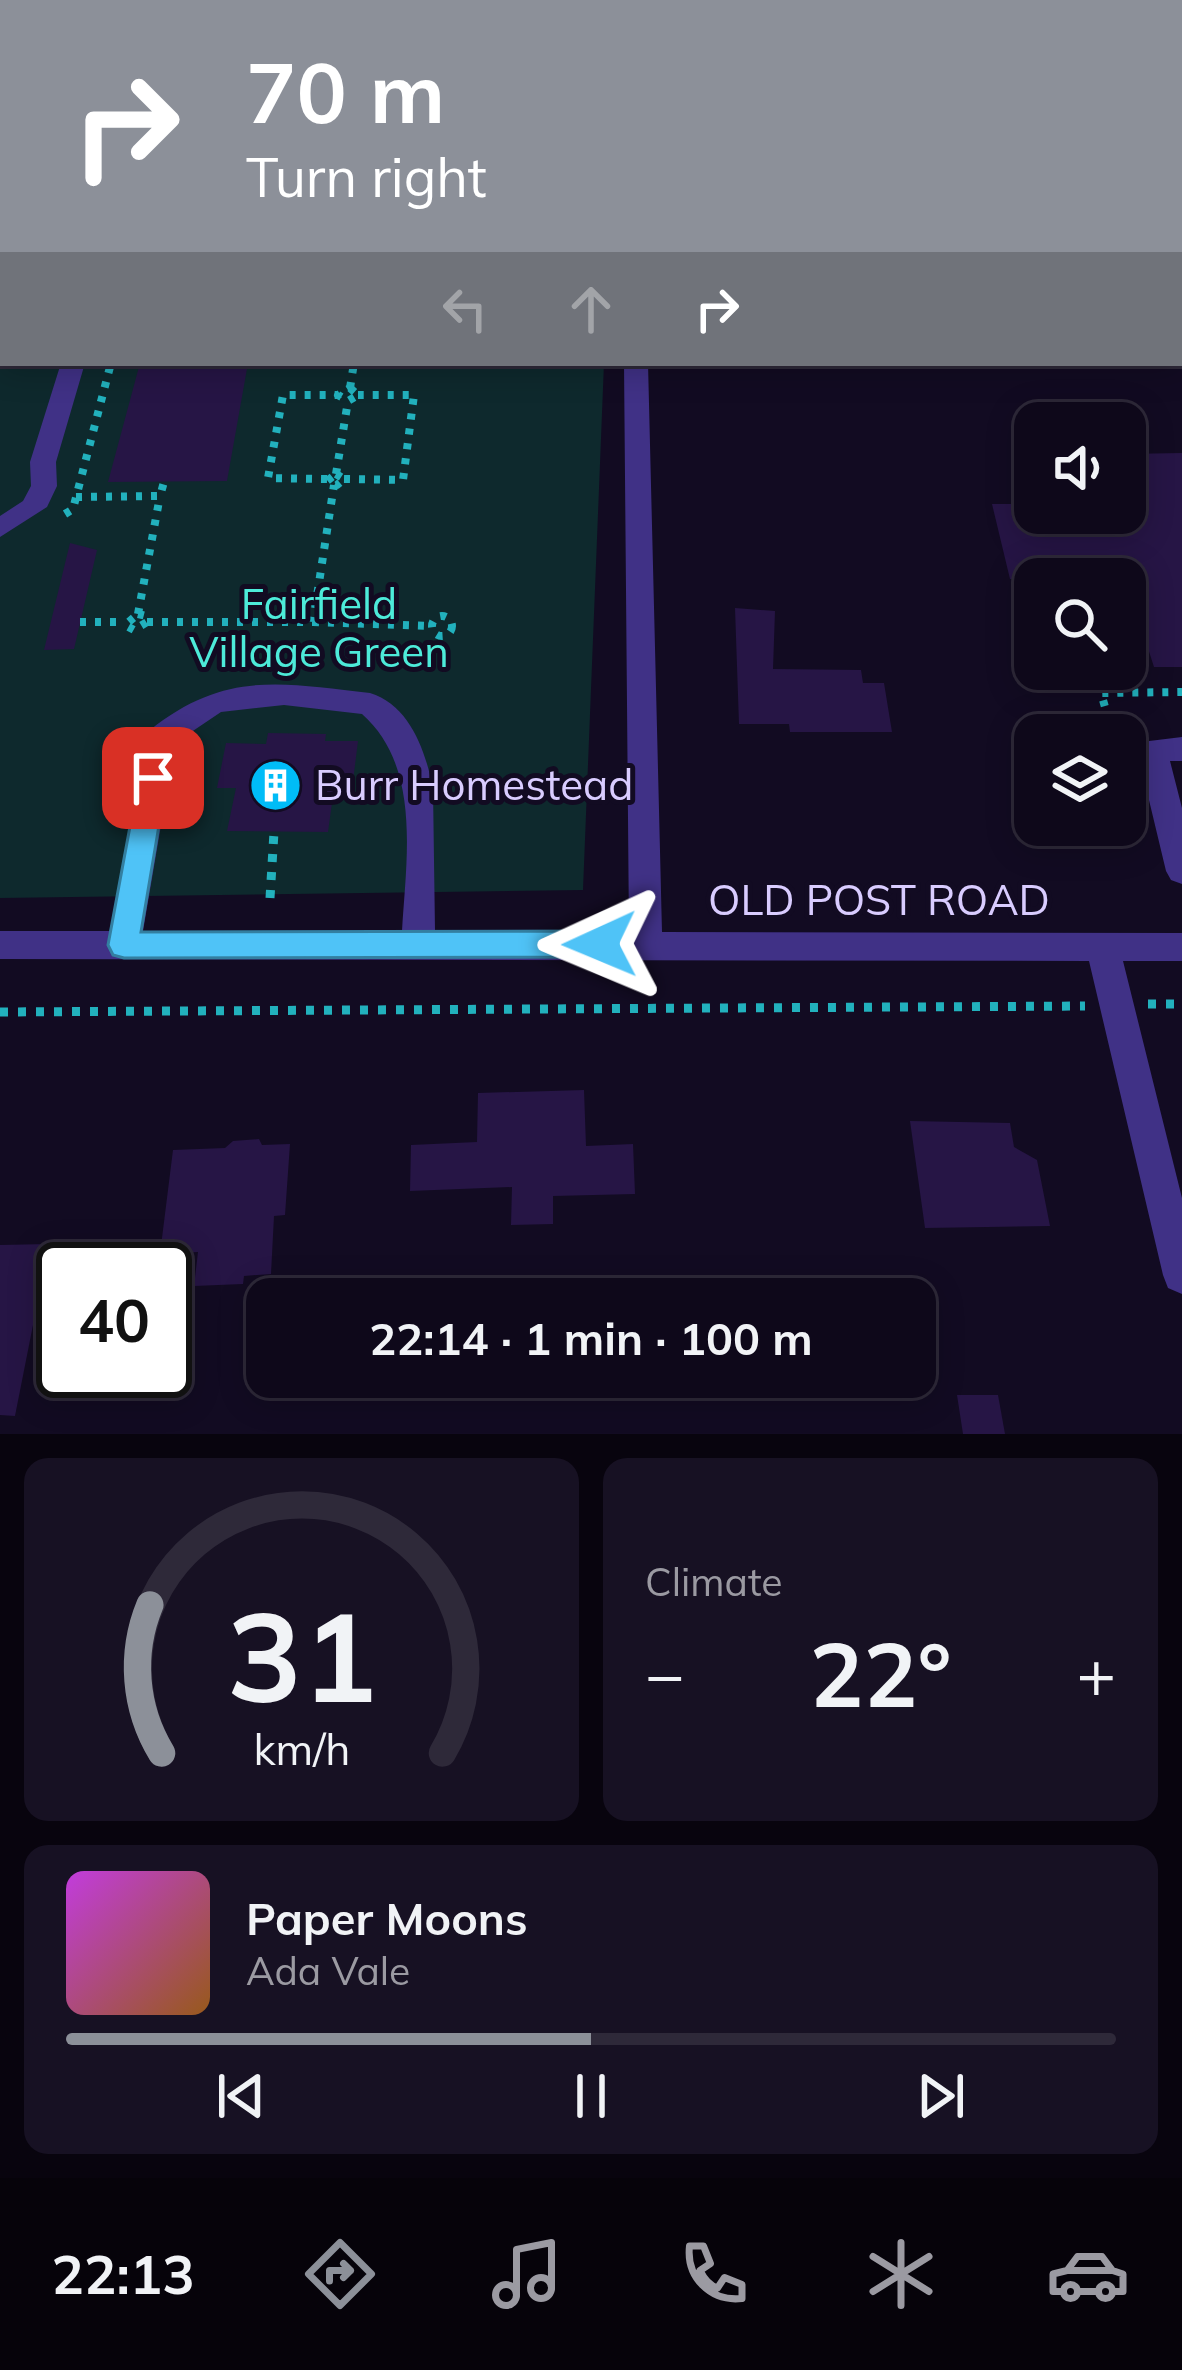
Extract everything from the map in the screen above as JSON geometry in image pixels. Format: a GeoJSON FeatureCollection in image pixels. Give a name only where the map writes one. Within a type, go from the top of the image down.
{"type":"FeatureCollection","features":[{"type":"Feature","properties":{"kind":"street"},"geometry":{"type":"LineString","coordinates":[[0,528],[18,520],[44,486],[43,462],[72,366]]}},
{"type":"Feature","properties":{"kind":"street"},"geometry":{"type":"LineString","coordinates":[[636,366],[646,944]]}},
{"type":"Feature","properties":{"kind":"street"},"geometry":{"type":"LineString","coordinates":[[124,945],[160,738],[186,714],[218,698],[245,692],[370,704],[408,747],[416,775],[418,947]]}},
{"type":"Feature","properties":{"kind":"street"},"geometry":{"type":"LineString","coordinates":[[1182,749],[1152,750],[1182,871]]}},
{"type":"Feature","properties":{"kind":"street","name":"OLD POST ROAD"},"geometry":{"type":"LineString","coordinates":[[0,945],[1182,947]]}},
{"type":"Feature","properties":{"kind":"street"},"geometry":{"type":"LineString","coordinates":[[1102,946],[1182,1275]]}},
{"type":"Feature","properties":{"kind":"path"},"geometry":{"type":"LineString","coordinates":[[350,388],[354,366]]}},
{"type":"Feature","properties":{"kind":"path"},"geometry":{"type":"LineString","coordinates":[[338,395],[350,388]]}},
{"type":"Feature","properties":{"kind":"path"},"geometry":{"type":"LineString","coordinates":[[350,388],[358,395]]}},
{"type":"Feature","properties":{"kind":"path"},"geometry":{"type":"LineString","coordinates":[[313,622],[335,479],[348,401],[358,395],[414,395],[403,480],[335,479],[268,478],[283,394],[338,395],[348,401]]}},
{"type":"Feature","properties":{"kind":"path"},"geometry":{"type":"LineString","coordinates":[[80,622],[125,622],[137,614],[164,482]]}},
{"type":"Feature","properties":{"kind":"path"},"geometry":{"type":"LineString","coordinates":[[38,498],[160,496]]}},
{"type":"Feature","properties":{"kind":"path"},"geometry":{"type":"LineString","coordinates":[[137,614],[146,616],[147,622]]}},
{"type":"Feature","properties":{"kind":"path"},"geometry":{"type":"LineString","coordinates":[[125,622],[134,630],[147,622],[430,626]]}},
{"type":"Feature","properties":{"kind":"path"},"geometry":{"type":"LineString","coordinates":[[1108,714],[1102,693],[1182,692]]}},
{"type":"Feature","properties":{"kind":"path"},"geometry":{"type":"LineString","coordinates":[[270,898],[274,832]]}},
{"type":"Feature","properties":{"kind":"path"},"geometry":{"type":"LineString","coordinates":[[0,1012],[1182,1004]]}},
{"type":"Feature","properties":{"kind":"green space","name":"Fairfield Village Green"},"geometry":{"type":"Polygon","coordinates":[[[0,366],[604,366],[583,890],[0,898],[0,366]]]}},
{"type":"Feature","properties":{"kind":"building"},"geometry":{"type":"Polygon","coordinates":[[[139,366],[247,366],[227,481],[108,482],[139,366]]]}},
{"type":"Feature","properties":{"kind":"building"},"geometry":{"type":"Polygon","coordinates":[[[1182,453],[1182,667],[1154,667],[1146,642],[1146,558],[1014,558],[1014,579],[1010,579],[992,504],[1014,504],[1014,534],[1146,534],[1146,454],[1182,453]]]}},
{"type":"Feature","properties":{"kind":"building"},"geometry":{"type":"Polygon","coordinates":[[[70,543],[97,550],[74,649],[44,650],[70,543]]]}},
{"type":"Feature","properties":{"kind":"building"},"geometry":{"type":"Polygon","coordinates":[[[735,608],[775,611],[773,669],[861,670],[863,683],[884,683],[892,732],[790,732],[789,724],[739,724],[735,608]]]}},
{"type":"Feature","properties":{"kind":"building","name":"Burr Homestead"},"geometry":{"type":"Polygon","coordinates":[[[268,733],[326,734],[325,741],[358,741],[353,781],[335,781],[328,832],[227,831],[236,788],[217,788],[226,743],[266,744],[268,733]]]}},
{"type":"Feature","properties":{"kind":"building"},"geometry":{"type":"Polygon","coordinates":[[[584,1090],[586,1146],[633,1144],[635,1194],[553,1196],[553,1224],[511,1225],[512,1187],[410,1191],[411,1145],[477,1142],[478,1093],[584,1090]]]}},
{"type":"Feature","properties":{"kind":"building"},"geometry":{"type":"Polygon","coordinates":[[[910,1121],[1010,1123],[1014,1147],[1037,1160],[1050,1226],[925,1228],[910,1121]]]}},
{"type":"Feature","properties":{"kind":"building"},"geometry":{"type":"Polygon","coordinates":[[[233,1141],[290,1144],[285,1215],[274,1216],[271,1274],[244,1276],[243,1284],[194,1286],[198,1252],[192,1252],[192,1242],[162,1242],[173,1150],[225,1148],[233,1141]]]}},
{"type":"Feature","properties":{"kind":"building"},"geometry":{"type":"Polygon","coordinates":[[[36,1244],[36,1310],[15,1416],[0,1415],[0,1245],[36,1244]]]}},
{"type":"Feature","properties":{"kind":"building"},"geometry":{"type":"Polygon","coordinates":[[[957,1395],[998,1395],[1005,1434],[963,1434],[957,1395]]]}},
{"type":"Feature","properties":{"kind":"place","name":"Burr Homestead"},"geometry":{"type":"Point","coordinates":[276,785]}},
{"type":"Feature","properties":{"kind":"route"},"geometry":{"type":"LineString","coordinates":[[153,778],[124,945],[600,944]]}}]}
